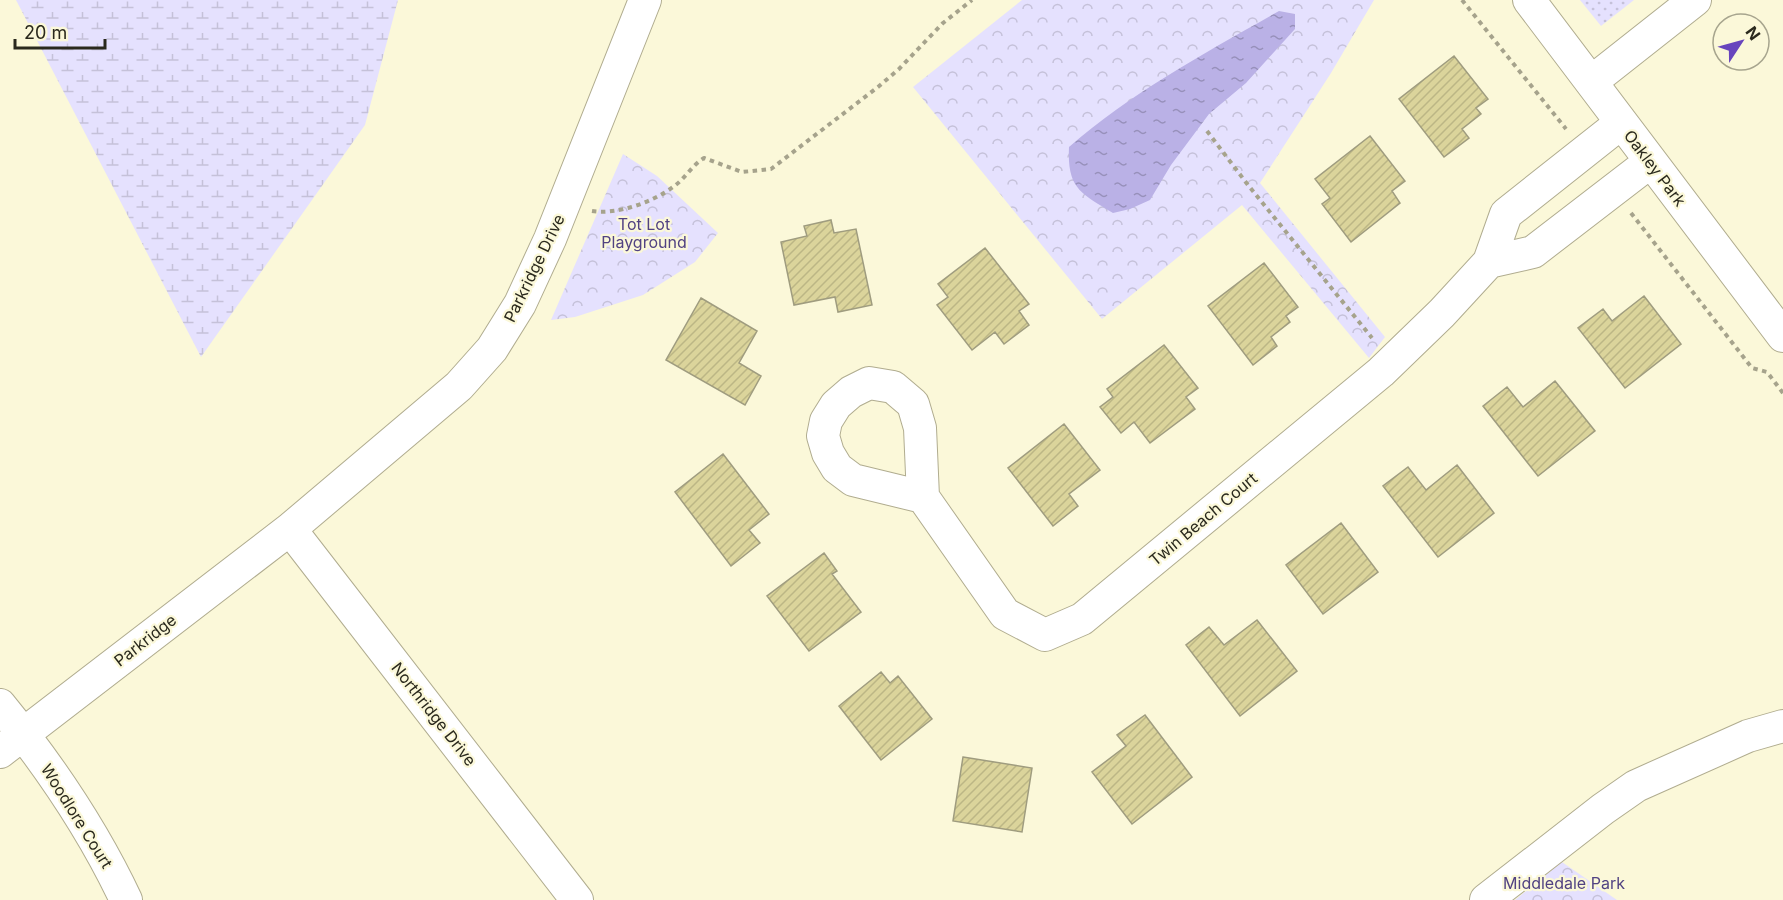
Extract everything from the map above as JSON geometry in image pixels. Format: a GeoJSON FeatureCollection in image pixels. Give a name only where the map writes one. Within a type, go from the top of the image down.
{"type":"FeatureCollection","features":[{"type":"Feature","properties":{"kind":"street","name":"Parkridge Drive"},"geometry":{"type":"LineString","coordinates":[[290,529],[459,386],[492,349],[520,304],[565,202],[645,0]]}},
{"type":"Feature","properties":{"kind":"street","name":"Oakley Park"},"geometry":{"type":"LineString","coordinates":[[1529,0],[1783,336]]}},
{"type":"Feature","properties":{"kind":"street"},"geometry":{"type":"LineString","coordinates":[[1591,82],[1695,0]]}},
{"type":"Feature","properties":{"kind":"street","name":"Twin Beach Court"},"geometry":{"type":"LineString","coordinates":[[923,498],[1005,614],[1045,634],[1082,619],[1391,362],[1442,313],[1489,262],[1506,214],[1620,123]]}},
{"type":"Feature","properties":{"kind":"street"},"geometry":{"type":"LineString","coordinates":[[1489,262],[1533,252],[1650,162]]}},
{"type":"Feature","properties":{"kind":"street","name":"Parkridge"},"geometry":{"type":"LineString","coordinates":[[12,743],[290,529]]}},
{"type":"Feature","properties":{"kind":"street","name":"Northridge Drive"},"geometry":{"type":"LineString","coordinates":[[290,529],[577,900]]}},
{"type":"Feature","properties":{"kind":"street","name":"Woodlore Court"},"geometry":{"type":"LineString","coordinates":[[0,705],[12,743],[79,813],[110,866],[126,900]]}},
{"type":"Feature","properties":{"kind":"street"},"geometry":{"type":"LineString","coordinates":[[1486,900],[1636,786],[1748,736],[1783,726]]}},
{"type":"Feature","properties":{"kind":"path"},"geometry":{"type":"LineString","coordinates":[[565,202],[596,212],[627,208],[673,187],[704,158],[742,172],[771,169],[878,87],[899,69],[943,23],[972,0]]}},
{"type":"Feature","properties":{"kind":"path"},"geometry":{"type":"LineString","coordinates":[[1207,131],[1391,362]]}},
{"type":"Feature","properties":{"kind":"green space"},"geometry":{"type":"Polygon","coordinates":[[[16,0],[398,0],[365,125],[201,357],[16,0]]]}},
{"type":"Feature","properties":{"kind":"green space"},"geometry":{"type":"Polygon","coordinates":[[[1022,0],[1374,0],[1331,73],[1260,183],[1385,337],[1369,358],[1242,205],[1102,319],[913,87],[1022,0]]]}},
{"type":"Feature","properties":{"kind":"green space"},"geometry":{"type":"Polygon","coordinates":[[[1580,0],[1634,0],[1601,26],[1580,0]]]}},
{"type":"Feature","properties":{"kind":"green space","name":"Tot Lot Playground"},"geometry":{"type":"Polygon","coordinates":[[[623,154],[657,176],[718,233],[695,262],[643,295],[575,317],[551,320],[623,154]]]}},
{"type":"Feature","properties":{"kind":"green space","name":"Middledale Park"},"geometry":{"type":"Polygon","coordinates":[[[1562,862],[1617,900],[1515,900],[1562,862]]]}},
{"type":"Feature","properties":{"kind":"water"},"geometry":{"type":"Polygon","coordinates":[[[1279,11],[1295,14],[1295,29],[1246,83],[1209,114],[1171,165],[1150,200],[1130,209],[1113,213],[1078,188],[1071,172],[1069,147],[1118,108],[1144,91],[1279,11]]]}},
{"type":"Feature","properties":{"kind":"building"},"geometry":{"type":"Polygon","coordinates":[[[1454,56],[1488,99],[1476,108],[1481,114],[1462,129],[1469,138],[1444,157],[1399,99],[1454,56]]]}},
{"type":"Feature","properties":{"kind":"building"},"geometry":{"type":"Polygon","coordinates":[[[1370,136],[1405,181],[1392,191],[1400,203],[1351,242],[1322,204],[1330,198],[1315,179],[1370,136]]]}},
{"type":"Feature","properties":{"kind":"building"},"geometry":{"type":"Polygon","coordinates":[[[831,220],[834,233],[856,229],[872,305],[838,312],[835,297],[794,305],[781,242],[807,236],[804,226],[831,220]]]}},
{"type":"Feature","properties":{"kind":"building"},"geometry":{"type":"Polygon","coordinates":[[[985,248],[1029,304],[1019,311],[1029,325],[1004,344],[995,332],[972,350],[937,305],[948,297],[938,284],[985,248]]]}},
{"type":"Feature","properties":{"kind":"building"},"geometry":{"type":"Polygon","coordinates":[[[1264,263],[1298,307],[1286,316],[1290,322],[1271,337],[1277,346],[1253,365],[1208,306],[1264,263]]]}},
{"type":"Feature","properties":{"kind":"building"},"geometry":{"type":"Polygon","coordinates":[[[1644,296],[1681,344],[1625,388],[1578,328],[1603,309],[1612,321],[1644,296]]]}},
{"type":"Feature","properties":{"kind":"building"},"geometry":{"type":"Polygon","coordinates":[[[701,298],[757,331],[739,363],[761,376],[745,405],[666,360],[701,298]]]}},
{"type":"Feature","properties":{"kind":"building"},"geometry":{"type":"Polygon","coordinates":[[[1164,345],[1198,388],[1186,397],[1195,409],[1150,443],[1134,422],[1121,433],[1100,407],[1113,397],[1107,389],[1164,345]]]}},
{"type":"Feature","properties":{"kind":"building"},"geometry":{"type":"Polygon","coordinates":[[[1555,381],[1595,431],[1538,476],[1483,406],[1507,387],[1523,407],[1555,381]]]}},
{"type":"Feature","properties":{"kind":"building"},"geometry":{"type":"Polygon","coordinates":[[[1064,424],[1100,470],[1069,494],[1078,506],[1053,526],[1008,468],[1064,424]]]}},
{"type":"Feature","properties":{"kind":"building"},"geometry":{"type":"Polygon","coordinates":[[[723,454],[769,514],[749,530],[760,543],[731,566],[675,492],[723,454]]]}},
{"type":"Feature","properties":{"kind":"building"},"geometry":{"type":"Polygon","coordinates":[[[1457,465],[1494,513],[1438,557],[1383,486],[1408,467],[1426,490],[1457,465]]]}},
{"type":"Feature","properties":{"kind":"building"},"geometry":{"type":"Polygon","coordinates":[[[1341,523],[1378,572],[1323,614],[1286,565],[1341,523]]]}},
{"type":"Feature","properties":{"kind":"building"},"geometry":{"type":"Polygon","coordinates":[[[824,553],[837,571],[832,574],[861,612],[809,651],[767,596],[824,553]]]}},
{"type":"Feature","properties":{"kind":"building"},"geometry":{"type":"Polygon","coordinates":[[[1257,620],[1297,671],[1240,716],[1186,645],[1209,627],[1224,645],[1257,620]]]}},
{"type":"Feature","properties":{"kind":"building"},"geometry":{"type":"Polygon","coordinates":[[[881,672],[890,683],[898,676],[932,719],[881,760],[839,706],[881,672]]]}},
{"type":"Feature","properties":{"kind":"building"},"geometry":{"type":"Polygon","coordinates":[[[1145,715],[1192,777],[1132,824],[1092,772],[1126,746],[1117,735],[1145,715]]]}},
{"type":"Feature","properties":{"kind":"building"},"geometry":{"type":"Polygon","coordinates":[[[963,757],[1032,768],[1022,832],[953,821],[963,757]]]}}]}
